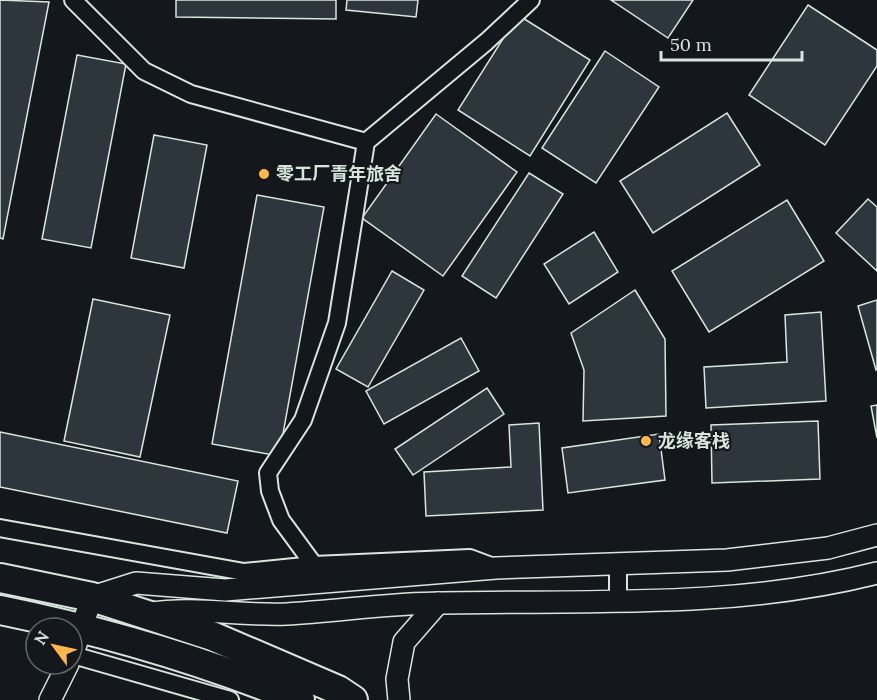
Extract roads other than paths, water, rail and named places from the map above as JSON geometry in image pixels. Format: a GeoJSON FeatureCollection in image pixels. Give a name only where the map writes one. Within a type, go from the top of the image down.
{"type":"FeatureCollection","features":[{"type":"Feature","properties":{"kind":"highway"},"geometry":{"type":"LineString","coordinates":[[0,578],[92,597],[212,636],[338,690],[353,700]]}},
{"type":"Feature","properties":{"kind":"highway"},"geometry":{"type":"LineString","coordinates":[[0,610],[30,616]]}},
{"type":"Feature","properties":{"kind":"highway"},"geometry":{"type":"LineString","coordinates":[[84,627],[228,670],[300,700]]}},
{"type":"Feature","properties":{"kind":"street"},"geometry":{"type":"LineString","coordinates":[[73,0],[144,71],[191,94],[366,142]]}},
{"type":"Feature","properties":{"kind":"street"},"geometry":{"type":"LineString","coordinates":[[314,566],[281,520],[270,491],[268,473],[303,420],[337,323],[366,142],[486,42],[531,0]]}},
{"type":"Feature","properties":{"kind":"street"},"geometry":{"type":"LineString","coordinates":[[0,528],[244,572],[470,558],[496,568]]}},
{"type":"Feature","properties":{"kind":"street"},"geometry":{"type":"LineString","coordinates":[[84,618],[92,597],[136,583],[225,590],[496,568],[728,560],[828,548],[877,535]]}},
{"type":"Feature","properties":{"kind":"street"},"geometry":{"type":"LineString","coordinates":[[618,564],[618,600]]}},
{"type":"Feature","properties":{"kind":"street"},"geometry":{"type":"LineString","coordinates":[[146,614],[177,609],[284,614],[438,603],[730,597],[835,584],[877,573]]}},
{"type":"Feature","properties":{"kind":"street"},"geometry":{"type":"LineString","coordinates":[[399,700],[397,679],[404,642],[438,603]]}},
{"type":"Feature","properties":{"kind":"street"},"geometry":{"type":"LineString","coordinates":[[84,658],[230,700]]}},
{"type":"Feature","properties":{"kind":"street"},"geometry":{"type":"LineString","coordinates":[[50,700],[62,676]]}},
{"type":"Feature","properties":{"kind":"place","name":"零工厂青年旅舍"},"geometry":{"type":"Point","coordinates":[264,174]}},
{"type":"Feature","properties":{"kind":"place","name":"龙缘客栈"},"geometry":{"type":"Point","coordinates":[646,441]}}]}
